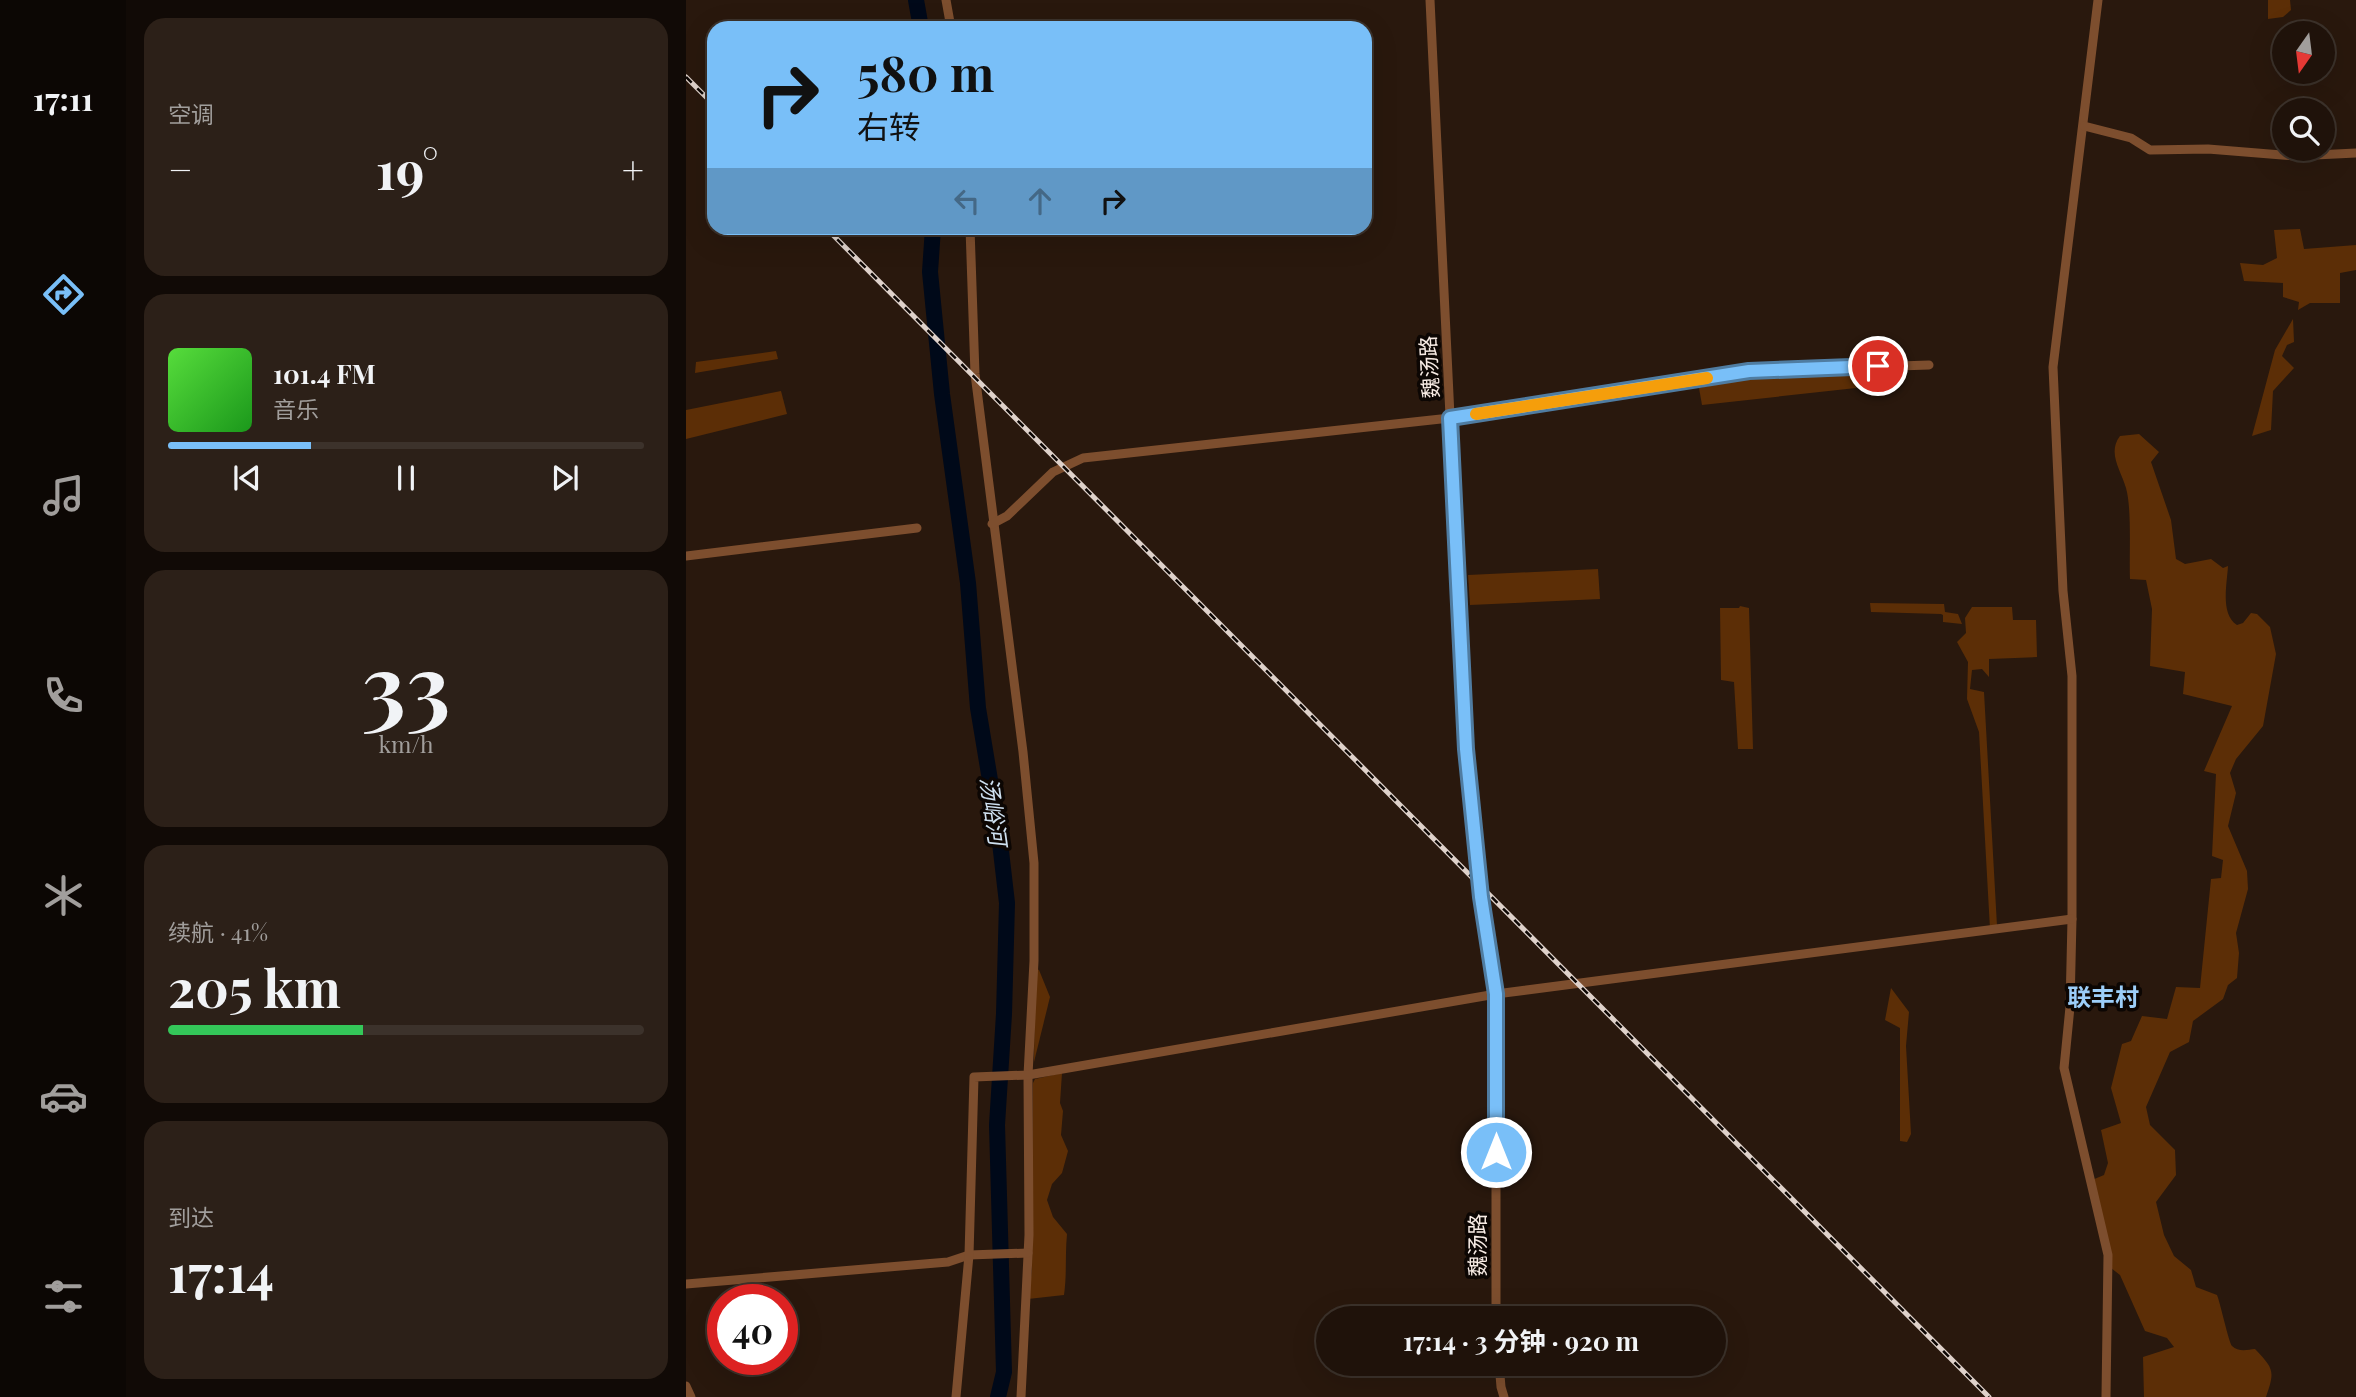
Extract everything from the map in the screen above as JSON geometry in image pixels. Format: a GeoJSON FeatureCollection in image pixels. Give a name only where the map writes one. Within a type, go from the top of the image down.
{"type":"FeatureCollection","features":[{"type":"Feature","properties":{"kind":"street"},"geometry":{"type":"LineString","coordinates":[[946,0],[950,21]]}},
{"type":"Feature","properties":{"kind":"street","name":"魏汤路"},"geometry":{"type":"LineString","coordinates":[[1430,0],[1466,749],[1481,897],[1496,994],[1496,1306]]}},
{"type":"Feature","properties":{"kind":"street"},"geometry":{"type":"LineString","coordinates":[[2098,0],[2053,367],[2063,591],[2072,676],[2072,919],[2070,1007],[2064,1068],[2108,1255],[2106,1397]]}},
{"type":"Feature","properties":{"kind":"street"},"geometry":{"type":"LineString","coordinates":[[2084,126],[2131,138],[2150,150],[2208,149],[2295,156],[2356,153]]}},
{"type":"Feature","properties":{"kind":"street"},"geometry":{"type":"LineString","coordinates":[[970,235],[975,374],[1023,752],[1034,863],[1034,961],[1023,1075],[1028,1253],[1021,1397]]}},
{"type":"Feature","properties":{"kind":"street"},"geometry":{"type":"LineString","coordinates":[[992,524],[1013,510],[1054,471],[1083,458],[1450,418],[1749,371],[1929,365]]}},
{"type":"Feature","properties":{"kind":"street"},"geometry":{"type":"LineString","coordinates":[[686,556],[917,528]]}},
{"type":"Feature","properties":{"kind":"street"},"geometry":{"type":"LineString","coordinates":[[956,1397],[969,1255],[974,1077],[1023,1075],[1496,994],[2072,919]]}},
{"type":"Feature","properties":{"kind":"street"},"geometry":{"type":"LineString","coordinates":[[686,1284],[948,1262],[969,1255],[1028,1253]]}},
{"type":"Feature","properties":{"kind":"street"},"geometry":{"type":"LineString","coordinates":[[1500,1376],[1504,1397]]}},
{"type":"Feature","properties":{"kind":"street"},"geometry":{"type":"LineString","coordinates":[[686,1386],[691,1397]]}},
{"type":"Feature","properties":{"kind":"shaded area"},"geometry":{"type":"Polygon","coordinates":[[[2268,0],[2290,0],[2291,10],[2283,17],[2268,19],[2268,0]]]}},
{"type":"Feature","properties":{"kind":"shaded area"},"geometry":{"type":"Polygon","coordinates":[[[2300,229],[2304,249],[2356,245],[2356,270],[2340,273],[2340,303],[2310,303],[2298,310],[2299,302],[2283,297],[2283,283],[2244,281],[2240,263],[2263,265],[2277,258],[2274,230],[2300,229]]]}},
{"type":"Feature","properties":{"kind":"shaded area"},"geometry":{"type":"Polygon","coordinates":[[[2293,319],[2294,342],[2287,345],[2282,356],[2294,368],[2273,391],[2271,430],[2252,436],[2275,350],[2293,319]]]}},
{"type":"Feature","properties":{"kind":"shaded area"},"geometry":{"type":"Polygon","coordinates":[[[776,351],[778,359],[695,373],[696,362],[776,351]]]}},
{"type":"Feature","properties":{"kind":"shaded area"},"geometry":{"type":"Polygon","coordinates":[[[1861,369],[1856,388],[1702,405],[1699,388],[1776,373],[1861,369]]]}},
{"type":"Feature","properties":{"kind":"shaded area"},"geometry":{"type":"Polygon","coordinates":[[[781,391],[787,414],[686,439],[686,410],[781,391]]]}},
{"type":"Feature","properties":{"kind":"shaded area"},"geometry":{"type":"Polygon","coordinates":[[[2139,434],[2159,452],[2151,462],[2171,520],[2176,559],[2185,564],[2211,559],[2223,568],[2228,566],[2228,614],[2237,625],[2243,623],[2251,613],[2257,614],[2270,627],[2276,654],[2263,726],[2236,759],[2230,773],[2236,793],[2228,826],[2247,871],[2248,889],[2236,933],[2239,953],[2237,978],[2228,985],[2223,999],[2193,1021],[2189,1042],[2170,1052],[2146,1107],[2150,1125],[2175,1150],[2176,1175],[2156,1202],[2164,1235],[2174,1256],[2191,1270],[2196,1287],[2217,1295],[2232,1346],[2240,1350],[2255,1349],[2266,1361],[2271,1371],[2271,1381],[2266,1397],[2144,1397],[2143,1357],[2174,1347],[2167,1338],[2145,1331],[2120,1275],[2111,1268],[2092,1180],[2104,1175],[2108,1163],[2101,1130],[2121,1123],[2111,1088],[2122,1044],[2131,1041],[2142,1016],[2167,1019],[2176,987],[2200,988],[2211,879],[2221,878],[2223,860],[2212,856],[2216,774],[2204,771],[2232,706],[2183,694],[2185,672],[2150,666],[2152,609],[2146,580],[2130,579],[2128,497],[2115,455],[2116,442],[2120,436],[2139,434]]]}},
{"type":"Feature","properties":{"kind":"shaded area"},"geometry":{"type":"Polygon","coordinates":[[[1598,569],[1600,599],[1470,605],[1468,575],[1598,569]]]}},
{"type":"Feature","properties":{"kind":"shaded area"},"geometry":{"type":"Polygon","coordinates":[[[1870,603],[1944,604],[1945,612],[1958,614],[1962,624],[1943,622],[1941,614],[1871,612],[1870,603]]]}},
{"type":"Feature","properties":{"kind":"shaded area"},"geometry":{"type":"Polygon","coordinates":[[[1972,607],[2012,607],[2013,620],[2036,620],[2037,657],[1989,659],[1989,677],[1982,669],[1972,670],[1970,689],[1984,692],[1997,926],[1990,929],[1979,732],[1967,699],[1968,662],[1957,642],[1966,633],[1965,618],[1972,607]]]}},
{"type":"Feature","properties":{"kind":"shaded area"},"geometry":{"type":"Polygon","coordinates":[[[1720,608],[1749,608],[1753,749],[1738,749],[1734,682],[1721,680],[1720,608]]]}},
{"type":"Feature","properties":{"kind":"shaded area"},"geometry":{"type":"Polygon","coordinates":[[[1035,968],[1039,970],[1050,997],[1034,1062],[1035,968]]]}},
{"type":"Feature","properties":{"kind":"shaded area"},"geometry":{"type":"Polygon","coordinates":[[[1891,988],[1909,1012],[1906,1046],[1911,1134],[1907,1142],[1900,1141],[1900,1028],[1885,1020],[1891,988]]]}},
{"type":"Feature","properties":{"kind":"shaded area"},"geometry":{"type":"Polygon","coordinates":[[[1062,1073],[1061,1135],[1068,1151],[1062,1173],[1052,1184],[1047,1200],[1053,1217],[1067,1234],[1064,1295],[1028,1299],[1032,1270],[1033,1083],[1035,1079],[1062,1073]]]}},
{"type":"Feature","properties":{"kind":"waterway","name":"汤峪河"},"geometry":{"type":"LineString","coordinates":[[916,0],[920,21]]}},
{"type":"Feature","properties":{"kind":"waterway","name":"汤峪河"},"geometry":{"type":"LineString","coordinates":[[933,235],[930,272],[942,394],[968,583],[978,708],[999,834],[1007,903],[997,1125],[1004,1372],[998,1397]]}},
{"type":"Feature","properties":{"kind":"railway"},"geometry":{"type":"LineString","coordinates":[[686,77],[707,98]]}},
{"type":"Feature","properties":{"kind":"railway"},"geometry":{"type":"LineString","coordinates":[[833,235],[1989,1397]]}},
{"type":"Feature","properties":{"kind":"slow traffic"},"geometry":{"type":"LineString","coordinates":[[1476,414],[1707,378]]}},
{"type":"Feature","properties":{"kind":"district","name":"联丰村"},"geometry":{"type":"Point","coordinates":[2103,998]}},
{"type":"Feature","properties":{"kind":"route"},"geometry":{"type":"LineString","coordinates":[[1496,1152],[1496,994],[1481,897],[1466,749],[1450,418],[1749,371],[1878,366]]}}]}
